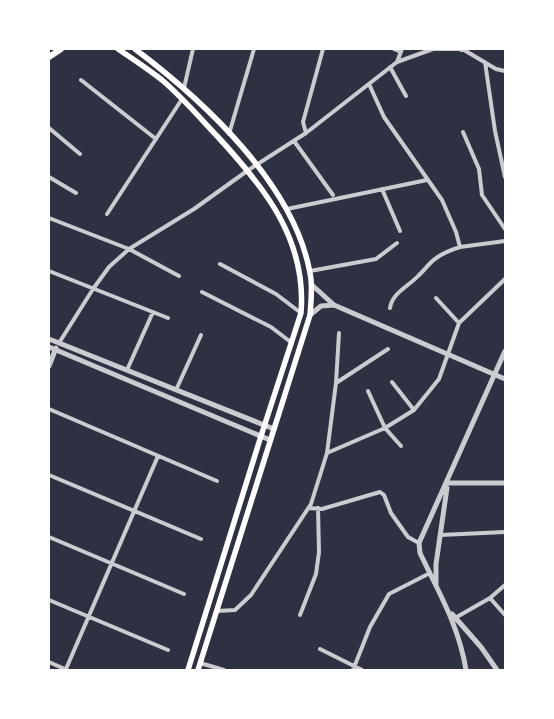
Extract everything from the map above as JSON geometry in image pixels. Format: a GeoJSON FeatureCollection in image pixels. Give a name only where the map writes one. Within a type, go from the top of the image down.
{"type":"FeatureCollection","features":[{"type":"Feature","properties":{"kind":"main road"},"geometry":{"type":"LineString","coordinates":[[49,58],[61,49]]}},
{"type":"Feature","properties":{"kind":"main road"},"geometry":{"type":"LineString","coordinates":[[118,49],[161,79],[182,98],[247,170],[264,191],[278,214],[290,239],[301,273],[303,296],[301,313],[188,670]]}},
{"type":"Feature","properties":{"kind":"main road"},"geometry":{"type":"LineString","coordinates":[[135,49],[184,88],[229,134],[272,185],[287,209],[299,236],[310,271],[312,285],[310,315],[198,670]]}},
{"type":"Feature","properties":{"kind":"street"},"geometry":{"type":"LineString","coordinates":[[184,88],[193,49]]}},
{"type":"Feature","properties":{"kind":"street"},"geometry":{"type":"LineString","coordinates":[[229,134],[254,49]]}},
{"type":"Feature","properties":{"kind":"street"},"geometry":{"type":"LineString","coordinates":[[306,133],[303,122],[323,49]]}},
{"type":"Feature","properties":{"kind":"street"},"geometry":{"type":"LineString","coordinates":[[394,49],[402,50],[397,62]]}},
{"type":"Feature","properties":{"kind":"street"},"geometry":{"type":"LineString","coordinates":[[49,366],[59,343],[93,289],[109,267],[129,249],[194,210],[247,170],[306,133],[397,62],[432,49],[462,49],[496,69],[505,71]]}},
{"type":"Feature","properties":{"kind":"street"},"geometry":{"type":"LineString","coordinates":[[485,62],[495,132],[505,177]]}},
{"type":"Feature","properties":{"kind":"street"},"geometry":{"type":"LineString","coordinates":[[390,67],[406,96]]}},
{"type":"Feature","properties":{"kind":"street"},"geometry":{"type":"LineString","coordinates":[[81,80],[156,139]]}},
{"type":"Feature","properties":{"kind":"street"},"geometry":{"type":"LineString","coordinates":[[369,84],[384,117],[442,200],[456,232],[460,247]]}},
{"type":"Feature","properties":{"kind":"street"},"geometry":{"type":"LineString","coordinates":[[107,214],[182,98]]}},
{"type":"Feature","properties":{"kind":"street"},"geometry":{"type":"LineString","coordinates":[[49,128],[80,154]]}},
{"type":"Feature","properties":{"kind":"street"},"geometry":{"type":"LineString","coordinates":[[464,132],[479,169],[482,195],[505,229]]}},
{"type":"Feature","properties":{"kind":"street"},"geometry":{"type":"LineString","coordinates":[[294,141],[333,195]]}},
{"type":"Feature","properties":{"kind":"street"},"geometry":{"type":"LineString","coordinates":[[49,176],[76,193]]}},
{"type":"Feature","properties":{"kind":"street"},"geometry":{"type":"LineString","coordinates":[[287,209],[427,180]]}},
{"type":"Feature","properties":{"kind":"street"},"geometry":{"type":"LineString","coordinates":[[382,189],[400,231]]}},
{"type":"Feature","properties":{"kind":"street"},"geometry":{"type":"LineString","coordinates":[[49,218],[129,249],[179,276]]}},
{"type":"Feature","properties":{"kind":"street"},"geometry":{"type":"LineString","coordinates":[[390,308],[391,302],[396,296],[435,259],[448,251],[460,247],[505,241]]}},
{"type":"Feature","properties":{"kind":"street"},"geometry":{"type":"LineString","coordinates":[[310,271],[376,259],[397,243]]}},
{"type":"Feature","properties":{"kind":"street"},"geometry":{"type":"LineString","coordinates":[[220,264],[276,294],[301,313]]}},
{"type":"Feature","properties":{"kind":"street"},"geometry":{"type":"LineString","coordinates":[[49,271],[168,318]]}},
{"type":"Feature","properties":{"kind":"street"},"geometry":{"type":"LineString","coordinates":[[327,453],[385,428],[414,410],[439,380],[459,323],[505,280]]}},
{"type":"Feature","properties":{"kind":"street"},"geometry":{"type":"LineString","coordinates":[[312,285],[334,305],[505,379]]}},
{"type":"Feature","properties":{"kind":"street"},"geometry":{"type":"LineString","coordinates":[[202,292],[271,327],[292,343]]}},
{"type":"Feature","properties":{"kind":"street"},"geometry":{"type":"LineString","coordinates":[[436,298],[459,323]]}},
{"type":"Feature","properties":{"kind":"street"},"geometry":{"type":"LineString","coordinates":[[310,315],[321,306],[334,305]]}},
{"type":"Feature","properties":{"kind":"street"},"geometry":{"type":"LineString","coordinates":[[127,370],[153,312]]}},
{"type":"Feature","properties":{"kind":"street"},"geometry":{"type":"LineString","coordinates":[[216,611],[235,610],[251,595],[309,508],[327,453],[336,383],[339,333]]}},
{"type":"Feature","properties":{"kind":"street"},"geometry":{"type":"LineString","coordinates":[[176,390],[201,335]]}},
{"type":"Feature","properties":{"kind":"street"},"geometry":{"type":"LineString","coordinates":[[49,340],[264,426],[274,428]]}},
{"type":"Feature","properties":{"kind":"street"},"geometry":{"type":"LineString","coordinates":[[49,347],[270,440]]}},
{"type":"Feature","properties":{"kind":"street"},"geometry":{"type":"LineString","coordinates":[[336,383],[388,349]]}},
{"type":"Feature","properties":{"kind":"street"},"geometry":{"type":"LineString","coordinates":[[466,670],[463,650],[450,612],[420,553],[419,543],[505,351]]}},
{"type":"Feature","properties":{"kind":"street"},"geometry":{"type":"LineString","coordinates":[[392,382],[414,410]]}},
{"type":"Feature","properties":{"kind":"street"},"geometry":{"type":"LineString","coordinates":[[368,391],[385,428],[401,446]]}},
{"type":"Feature","properties":{"kind":"street"},"geometry":{"type":"LineString","coordinates":[[49,409],[217,481]]}},
{"type":"Feature","properties":{"kind":"street"},"geometry":{"type":"LineString","coordinates":[[49,662],[67,670],[158,456]]}},
{"type":"Feature","properties":{"kind":"street"},"geometry":{"type":"LineString","coordinates":[[49,475],[201,539]]}},
{"type":"Feature","properties":{"kind":"street"},"geometry":{"type":"LineString","coordinates":[[447,483],[505,483]]}},
{"type":"Feature","properties":{"kind":"street"},"geometry":{"type":"LineString","coordinates":[[436,586],[436,564],[447,483]]}},
{"type":"Feature","properties":{"kind":"street"},"geometry":{"type":"LineString","coordinates":[[309,508],[318,508],[380,492],[384,495],[391,513],[408,537],[419,543]]}},
{"type":"Feature","properties":{"kind":"street"},"geometry":{"type":"LineString","coordinates":[[300,615],[316,574],[319,552],[318,508]]}},
{"type":"Feature","properties":{"kind":"street"},"geometry":{"type":"LineString","coordinates":[[440,534],[505,532]]}},
{"type":"Feature","properties":{"kind":"street"},"geometry":{"type":"LineString","coordinates":[[49,537],[184,594]]}},
{"type":"Feature","properties":{"kind":"street"},"geometry":{"type":"LineString","coordinates":[[353,668],[370,627],[389,594],[430,573]]}},
{"type":"Feature","properties":{"kind":"street"},"geometry":{"type":"LineString","coordinates":[[455,618],[490,598],[505,585]]}},
{"type":"Feature","properties":{"kind":"street"},"geometry":{"type":"LineString","coordinates":[[490,598],[505,615]]}},
{"type":"Feature","properties":{"kind":"street"},"geometry":{"type":"LineString","coordinates":[[49,600],[168,650]]}},
{"type":"Feature","properties":{"kind":"street"},"geometry":{"type":"LineString","coordinates":[[450,612],[481,647],[497,670]]}},
{"type":"Feature","properties":{"kind":"street"},"geometry":{"type":"LineString","coordinates":[[320,649],[353,668],[362,670]]}},
{"type":"Feature","properties":{"kind":"street"},"geometry":{"type":"LineString","coordinates":[[200,663],[224,670]]}}]}
